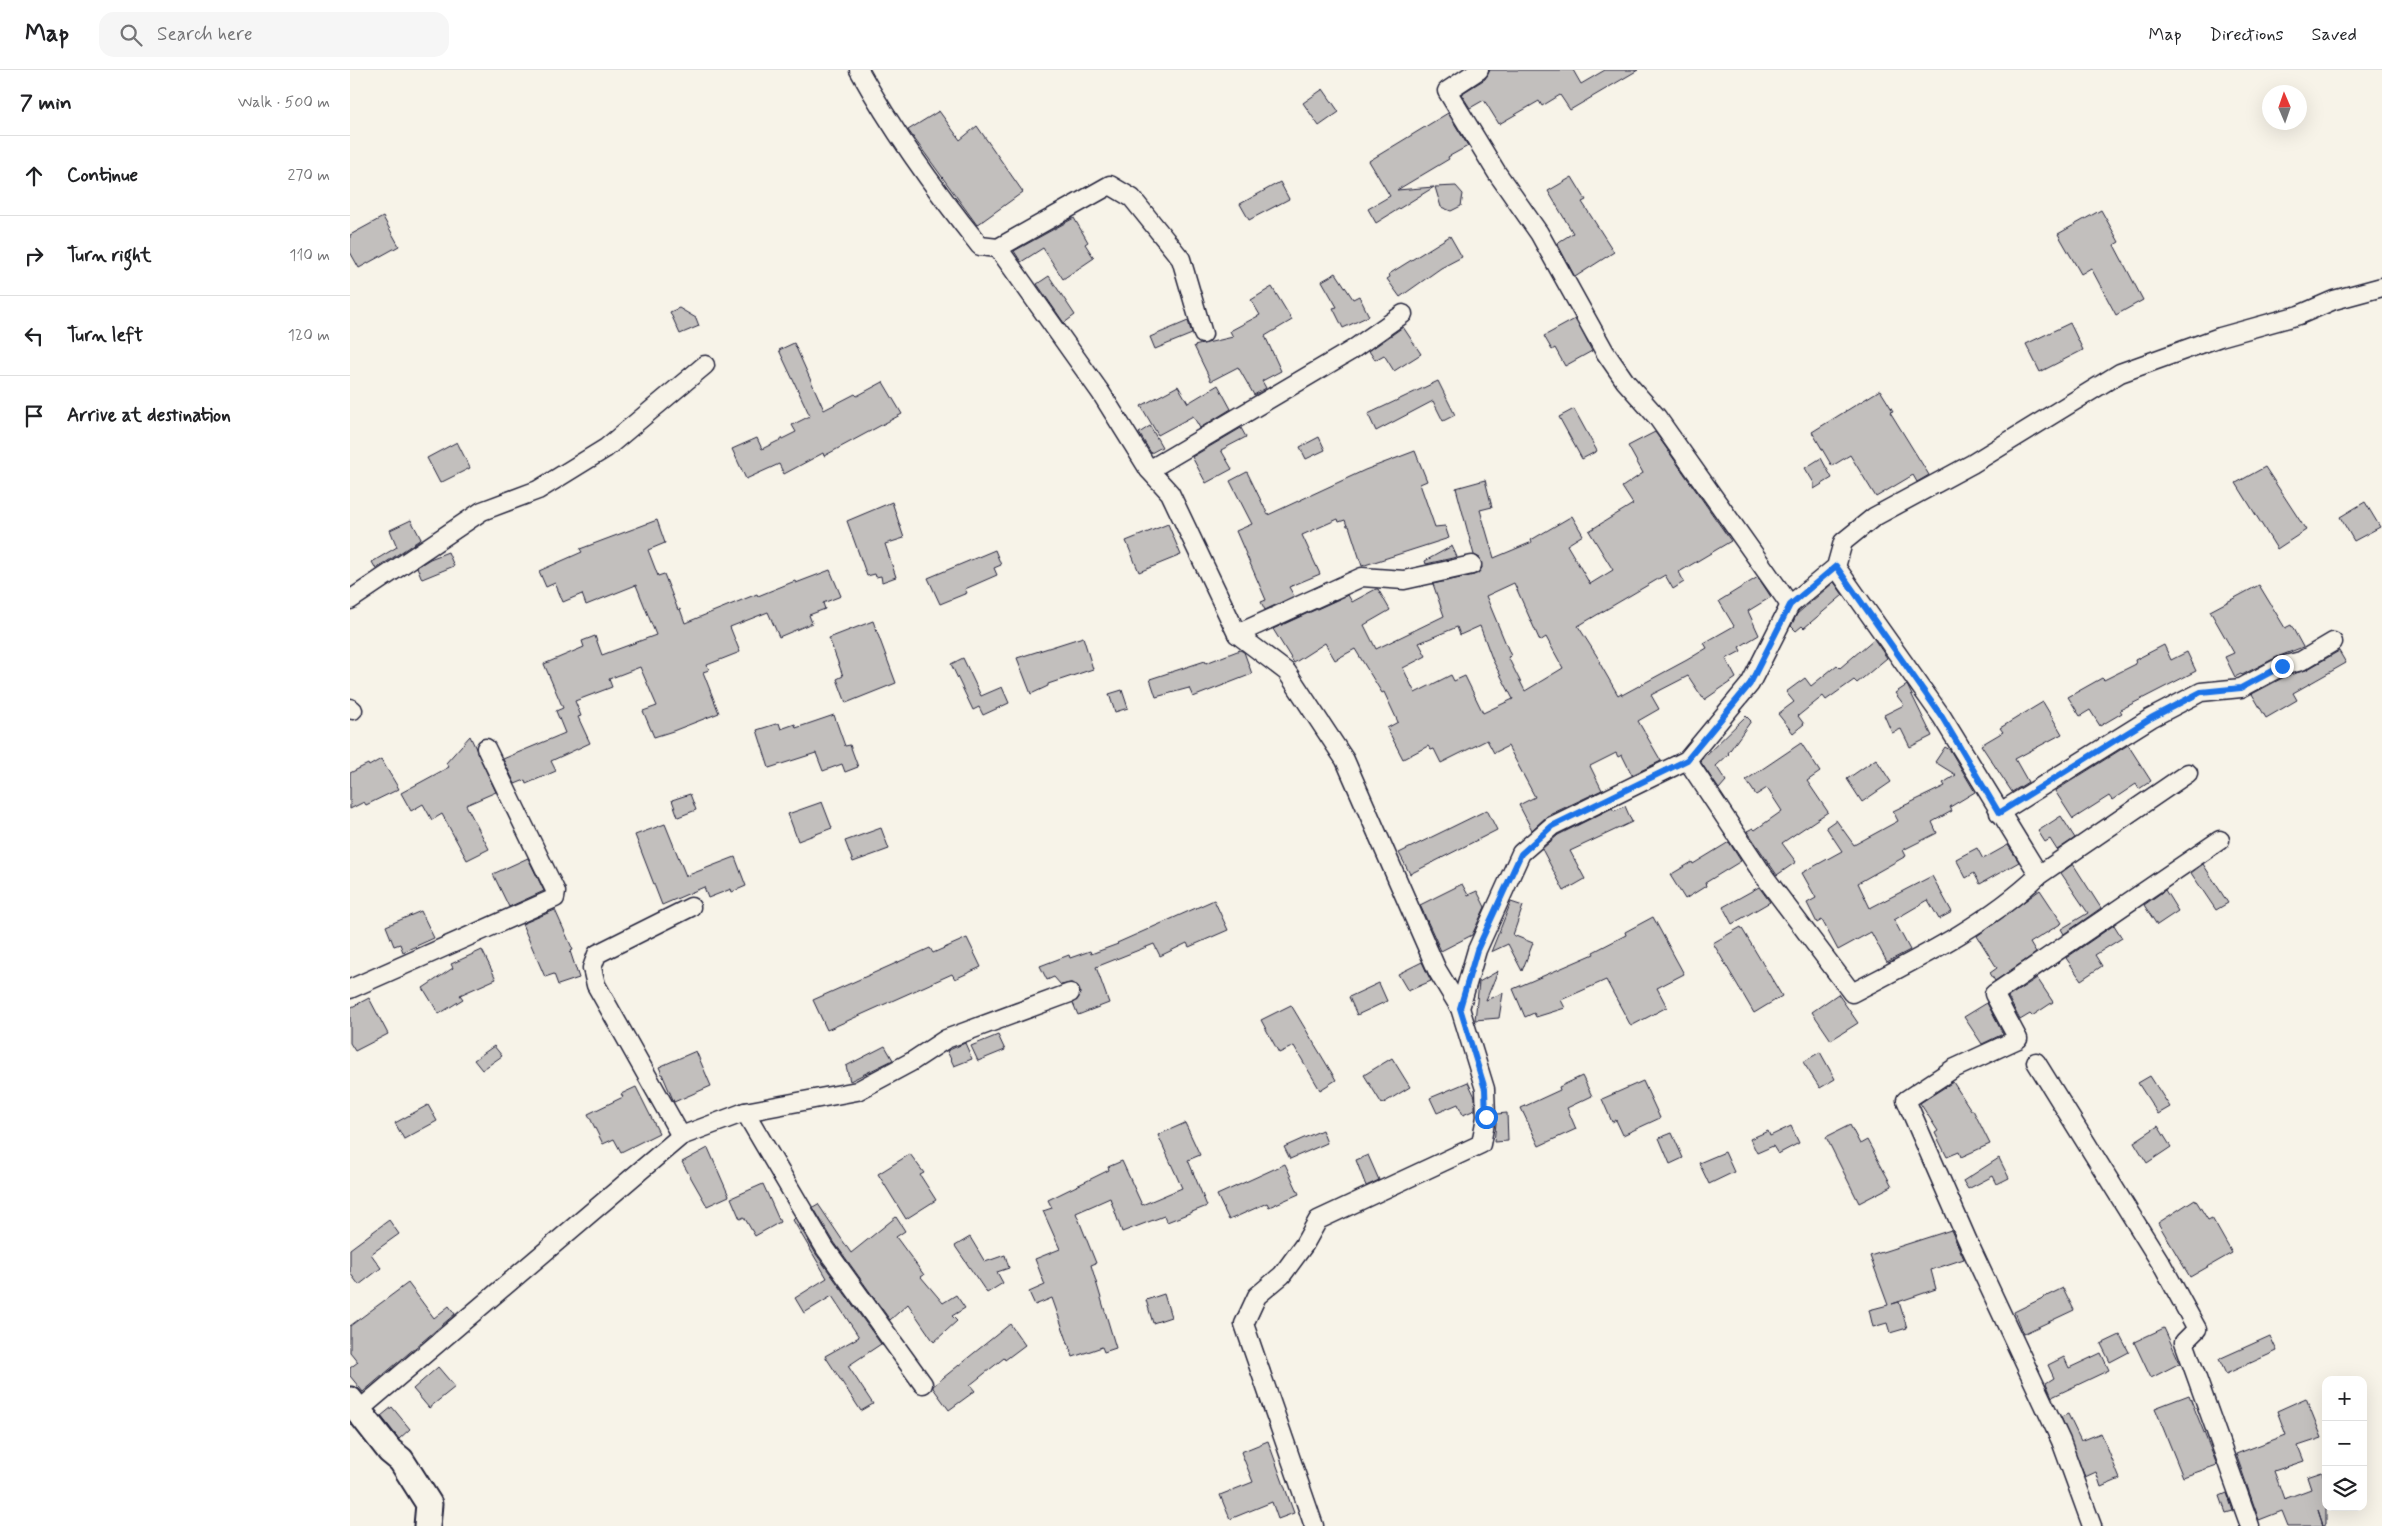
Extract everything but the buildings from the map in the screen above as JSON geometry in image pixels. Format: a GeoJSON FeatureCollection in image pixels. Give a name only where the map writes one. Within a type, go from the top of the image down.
{"type":"FeatureCollection","features":[{"type":"Feature","properties":{"kind":"street"},"geometry":{"type":"LineString","coordinates":[[859,70],[880,108],[931,185],[980,246],[998,248],[1110,185],[1132,198],[1181,259],[1203,334]]}},
{"type":"Feature","properties":{"kind":"street"},"geometry":{"type":"LineString","coordinates":[[1479,70],[1447,91],[1497,173],[1539,233],[1605,352],[1625,381],[1657,417],[1790,605]]}},
{"type":"Feature","properties":{"kind":"street"},"geometry":{"type":"LineString","coordinates":[[998,248],[1101,392],[1149,470],[1170,494],[1237,634],[1287,672],[1345,760],[1437,970],[1460,1008],[1485,1089],[1486,1117],[1481,1144],[1318,1220],[1304,1245],[1282,1275],[1257,1296],[1244,1324],[1314,1526]]}},
{"type":"Feature","properties":{"kind":"street"},"geometry":{"type":"LineString","coordinates":[[1460,1008],[1477,950],[1521,854],[1552,826],[1687,760],[1750,684],[1790,605],[1836,566],[1843,542],[1874,517],[1972,464],[2120,373],[2220,337],[2264,323],[2298,315],[2334,300],[2382,287]]}},
{"type":"Feature","properties":{"kind":"street"},"geometry":{"type":"LineString","coordinates":[[1149,470],[1352,350],[1403,314]]}},
{"type":"Feature","properties":{"kind":"street"},"geometry":{"type":"LineString","coordinates":[[350,600],[482,511],[538,490],[606,448],[705,365]]}},
{"type":"Feature","properties":{"kind":"street"},"geometry":{"type":"LineString","coordinates":[[1237,634],[1362,577],[1404,580],[1472,565]]}},
{"type":"Feature","properties":{"kind":"street"},"geometry":{"type":"LineString","coordinates":[[1836,566],[1942,717],[1999,813],[2039,875]]}},
{"type":"Feature","properties":{"kind":"street"},"geometry":{"type":"LineString","coordinates":[[1999,813],[2151,718],[2201,692],[2241,688],[2282,666],[2301,661],[2333,642]]}},
{"type":"Feature","properties":{"kind":"street"},"geometry":{"type":"LineString","coordinates":[[350,989],[555,898],[556,892],[486,748]]}},
{"type":"Feature","properties":{"kind":"street"},"geometry":{"type":"LineString","coordinates":[[1687,760],[1764,876],[1852,993],[1919,958],[1960,933],[2020,893],[2039,875],[2188,773]]}},
{"type":"Feature","properties":{"kind":"street"},"geometry":{"type":"LineString","coordinates":[[2092,1526],[2061,1441],[1969,1244],[1906,1100],[1953,1069],[2018,1039],[1994,994],[2220,840]]}},
{"type":"Feature","properties":{"kind":"street"},"geometry":{"type":"LineString","coordinates":[[680,1136],[596,985],[592,968],[597,954],[691,907]]}},
{"type":"Feature","properties":{"kind":"street"},"geometry":{"type":"LineString","coordinates":[[427,1526],[428,1504],[401,1460],[390,1451],[354,1406],[680,1136],[745,1112],[857,1091],[911,1062],[946,1040],[1070,993]]}},
{"type":"Feature","properties":{"kind":"street"},"geometry":{"type":"LineString","coordinates":[[2036,1062],[2162,1265],[2197,1329],[2184,1342],[2250,1526]]}},
{"type":"Feature","properties":{"kind":"street"},"geometry":{"type":"LineString","coordinates":[[745,1112],[825,1248],[922,1384]]}},
{"type":"Feature","properties":{"kind":"route"},"geometry":{"type":"LineString","coordinates":[[1486,1117],[1485,1089],[1460,1008],[1477,950],[1521,854],[1552,826],[1687,760],[1750,684],[1790,605],[1836,566],[1942,717],[1999,813],[2151,718],[2201,692],[2241,688],[2282,666]]}}]}
